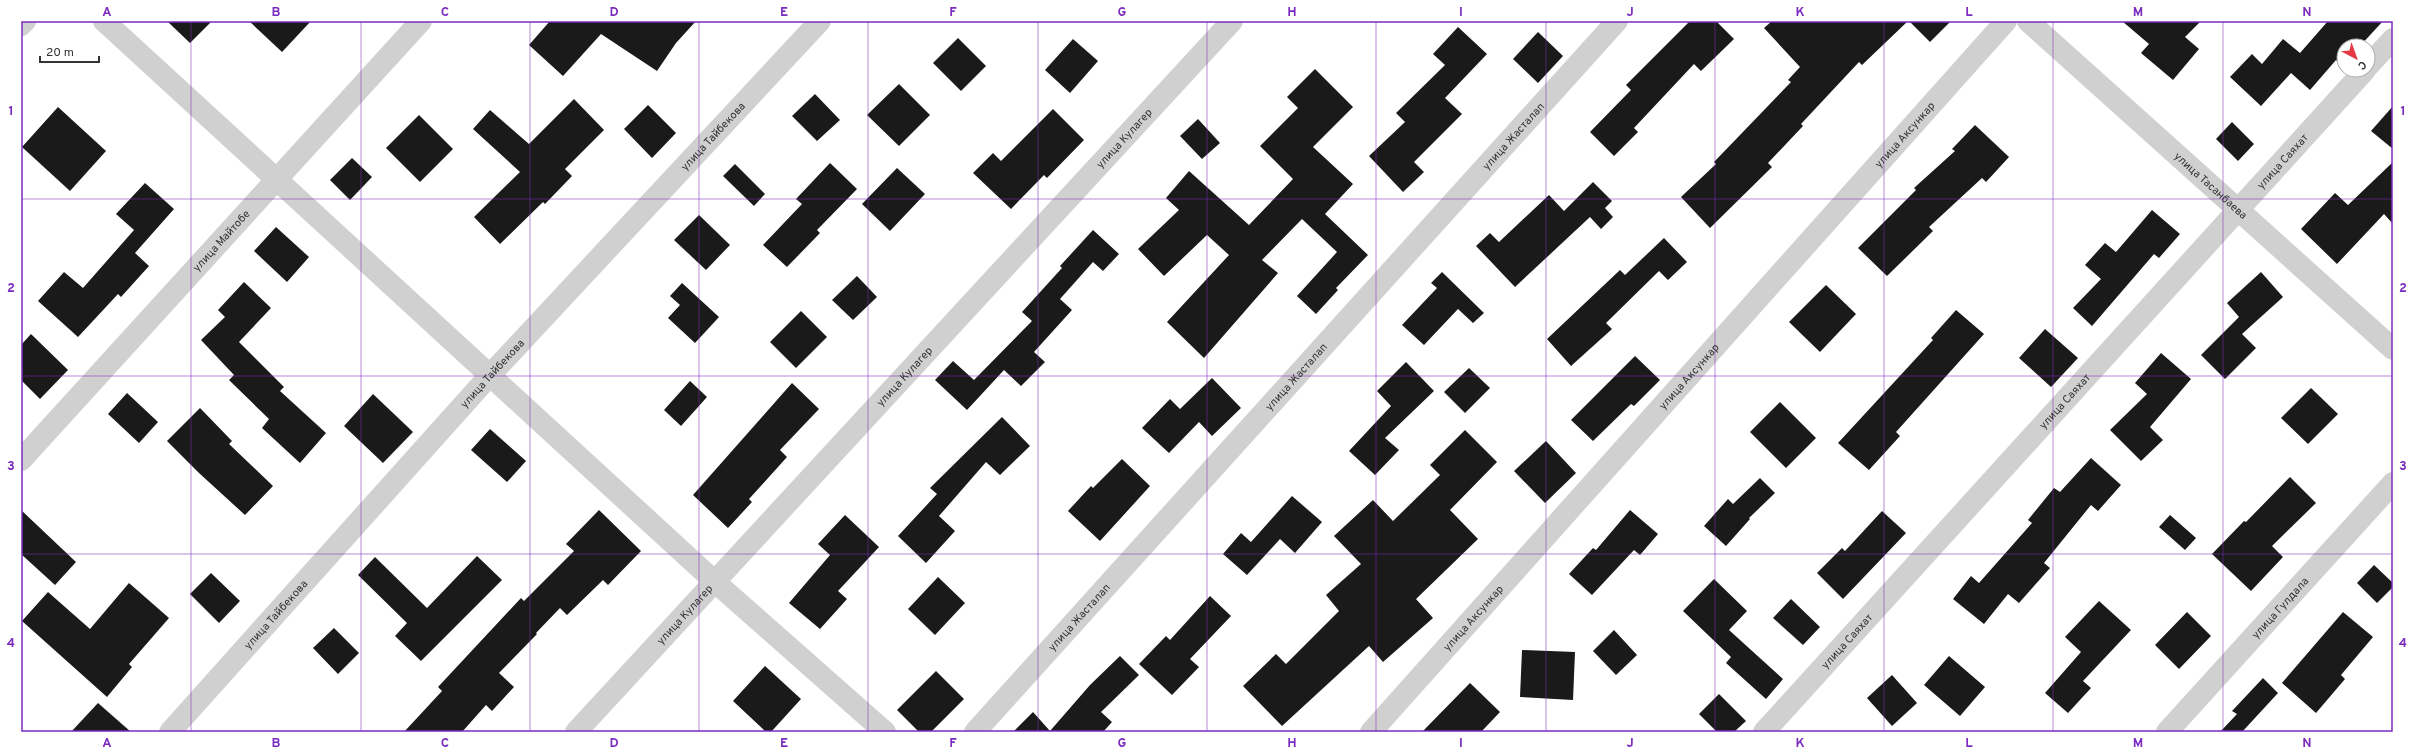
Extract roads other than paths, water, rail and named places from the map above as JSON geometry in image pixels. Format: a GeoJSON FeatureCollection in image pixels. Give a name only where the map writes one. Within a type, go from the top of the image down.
{"type":"FeatureCollection","features":[{"type":"Feature","properties":{"kind":"street"},"geometry":{"type":"LineString","coordinates":[[21,25],[24,21]]}},
{"type":"Feature","properties":{"kind":"street"},"geometry":{"type":"LineString","coordinates":[[104,21],[491,374],[714,582],[885,732]]}},
{"type":"Feature","properties":{"kind":"street","name":"улица Майтобе"},"geometry":{"type":"LineString","coordinates":[[21,460],[421,21]]}},
{"type":"Feature","properties":{"kind":"street","name":"улица Тайбекова"},"geometry":{"type":"LineString","coordinates":[[170,732],[491,374],[820,21]]}},
{"type":"Feature","properties":{"kind":"street","name":"улица Кулагер"},"geometry":{"type":"LineString","coordinates":[[576,732],[1232,21]]}},
{"type":"Feature","properties":{"kind":"street","name":"улица Жасталап"},"geometry":{"type":"LineString","coordinates":[[976,732],[1617,21]]}},
{"type":"Feature","properties":{"kind":"street","name":"улица Аксункар"},"geometry":{"type":"LineString","coordinates":[[1371,732],[2006,21]]}},
{"type":"Feature","properties":{"kind":"street","name":"улица Тасанбаева"},"geometry":{"type":"LineString","coordinates":[[2028,21],[2238,208],[2393,349]]}},
{"type":"Feature","properties":{"kind":"street"},"geometry":{"type":"LineString","coordinates":[[2376,57],[2393,39]]}},
{"type":"Feature","properties":{"kind":"street","name":"улица Саяхат"},"geometry":{"type":"LineString","coordinates":[[1764,732],[2238,208],[2358,78]]}},
{"type":"Feature","properties":{"kind":"street","name":"улица Гулдала"},"geometry":{"type":"LineString","coordinates":[[2167,732],[2393,483]]}}]}
